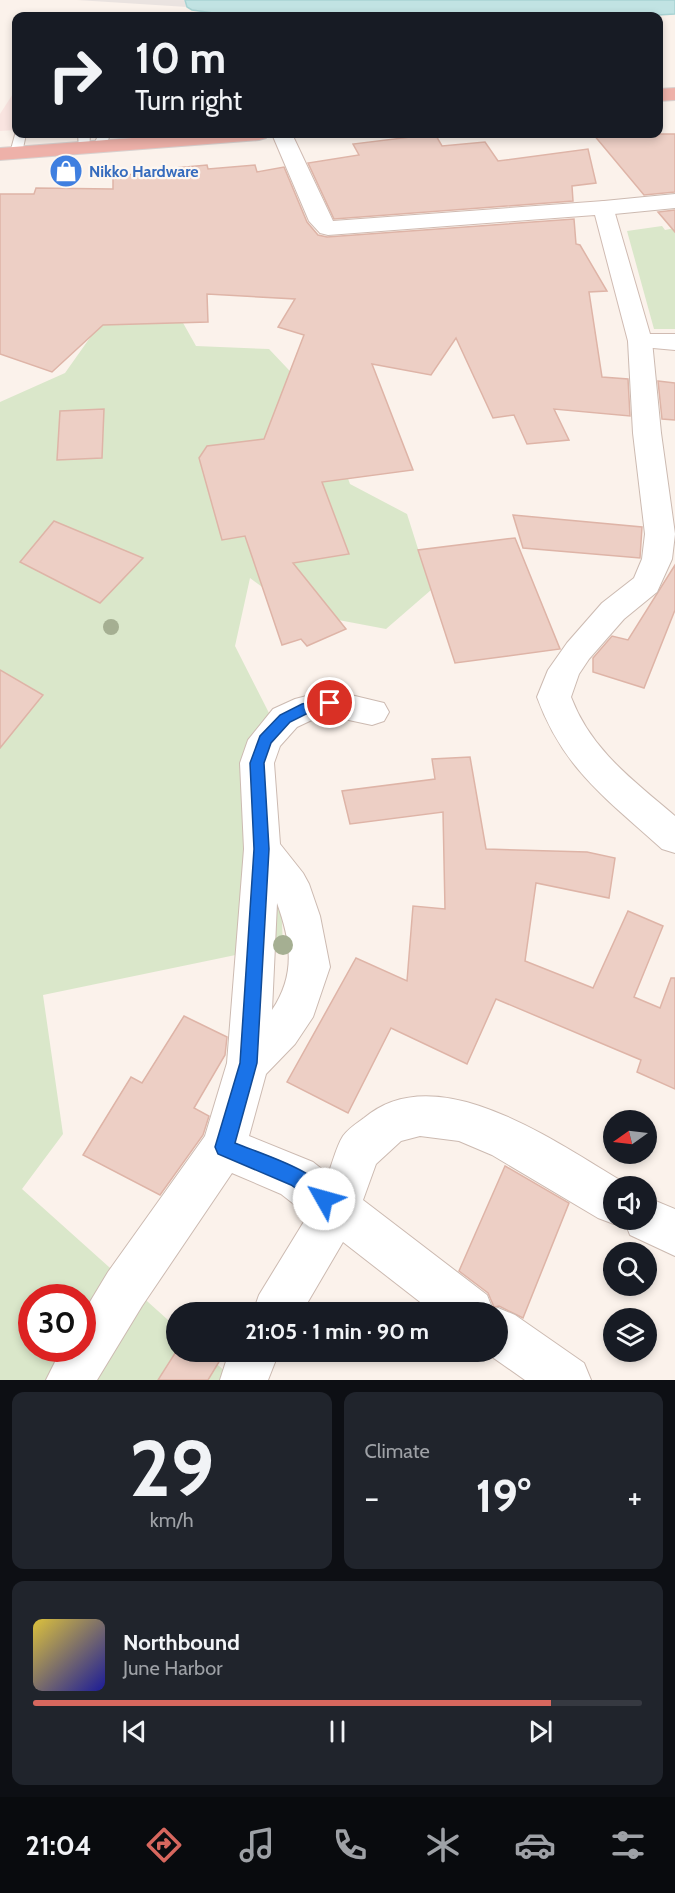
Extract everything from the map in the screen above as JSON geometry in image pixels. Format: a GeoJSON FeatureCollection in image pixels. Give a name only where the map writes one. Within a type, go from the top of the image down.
{"type":"FeatureCollection","features":[{"type":"Feature","properties":{"kind":"highway"},"geometry":{"type":"LineString","coordinates":[[12,147],[164,138]]}},
{"type":"Feature","properties":{"kind":"street"},"geometry":{"type":"LineString","coordinates":[[284,138],[320,221],[335,229],[675,201]]}},
{"type":"Feature","properties":{"kind":"street"},"geometry":{"type":"LineString","coordinates":[[604,208],[640,341],[647,433],[660,534],[657,559],[645,584],[613,611],[578,651],[564,670],[554,697],[564,724],[593,766],[675,838]]}},
{"type":"Feature","properties":{"kind":"street"},"geometry":{"type":"LineString","coordinates":[[640,341],[675,342]]}},
{"type":"Feature","properties":{"kind":"street"},"geometry":{"type":"LineString","coordinates":[[70,1380],[125,1289],[224,1147],[248,1063],[262,849],[257,763],[265,740],[285,718],[307,708],[330,703],[372,712]]}},
{"type":"Feature","properties":{"kind":"street"},"geometry":{"type":"LineString","coordinates":[[248,1063],[281,1030],[299,1004],[310,967],[301,916],[290,884],[262,849]]}},
{"type":"Feature","properties":{"kind":"street"},"geometry":{"type":"LineString","coordinates":[[282,1302],[337,1209],[359,1149],[388,1124],[420,1115],[460,1120],[507,1140],[603,1196]]}},
{"type":"Feature","properties":{"kind":"street"},"geometry":{"type":"LineString","coordinates":[[224,1147],[297,1178],[457,1302]]}},
{"type":"Feature","properties":{"kind":"street"},"geometry":{"type":"LineString","coordinates":[[657,1224],[675,1233]]}},
{"type":"Feature","properties":{"kind":"street"},"geometry":{"type":"LineString","coordinates":[[508,1339],[567,1380]]}},
{"type":"Feature","properties":{"kind":"street"},"geometry":{"type":"LineString","coordinates":[[244,1380],[249,1362]]}},
{"type":"Feature","properties":{"kind":"shaded area"},"geometry":{"type":"Polygon","coordinates":[[[77,0],[185,0],[187,7],[77,0]]]}},
{"type":"Feature","properties":{"kind":"shaded area"},"geometry":{"type":"Polygon","coordinates":[[[12,95],[12,130],[0,131],[0,114],[12,95]]]}},
{"type":"Feature","properties":{"kind":"green space"},"geometry":{"type":"Polygon","coordinates":[[[662,226],[665,230],[675,228],[675,329],[654,329],[627,231],[662,226]]]}},
{"type":"Feature","properties":{"kind":"green space"},"geometry":{"type":"Polygon","coordinates":[[[155,273],[196,346],[269,349],[321,404],[350,484],[407,514],[431,590],[386,629],[296,612],[250,578],[235,646],[270,715],[273,730],[283,945],[43,995],[63,1134],[22,1189],[166,1318],[166,1362],[214,1362],[235,1380],[0,1380],[0,402],[65,373],[118,298],[155,273]]]}},
{"type":"Feature","properties":{"kind":"water"},"geometry":{"type":"Polygon","coordinates":[[[185,0],[675,0],[675,14],[663,15],[663,12],[206,12],[187,7],[185,0]]]}},
{"type":"Feature","properties":{"kind":"building"},"geometry":{"type":"Polygon","coordinates":[[[663,134],[675,134],[675,192],[644,195],[596,138],[663,138],[663,134]]]}},
{"type":"Feature","properties":{"kind":"building"},"geometry":{"type":"Polygon","coordinates":[[[402,138],[437,138],[442,146],[485,142],[498,161],[588,149],[596,183],[572,186],[573,201],[334,219],[308,163],[359,155],[353,144],[402,138]]]}},
{"type":"Feature","properties":{"kind":"building"},"geometry":{"type":"Polygon","coordinates":[[[207,165],[208,169],[255,165],[257,172],[284,167],[307,222],[318,235],[327,237],[574,219],[576,244],[580,245],[607,291],[589,292],[602,377],[628,379],[630,416],[554,409],[569,440],[527,444],[514,415],[493,418],[456,338],[431,375],[372,364],[413,470],[322,482],[349,554],[293,563],[346,629],[307,646],[301,639],[282,645],[245,536],[222,540],[199,458],[207,446],[264,439],[304,335],[278,327],[295,299],[207,294],[208,322],[103,325],[52,372],[0,354],[0,194],[34,194],[36,188],[113,189],[113,175],[176,173],[175,168],[207,165]]]}},
{"type":"Feature","properties":{"kind":"building"},"geometry":{"type":"Polygon","coordinates":[[[675,210],[675,232],[658,212],[675,210]]]}},
{"type":"Feature","properties":{"kind":"building"},"geometry":{"type":"Polygon","coordinates":[[[658,381],[675,383],[675,420],[662,419],[658,381]]]}},
{"type":"Feature","properties":{"kind":"building"},"geometry":{"type":"Polygon","coordinates":[[[104,409],[102,458],[57,460],[60,411],[104,409]]]}},
{"type":"Feature","properties":{"kind":"building"},"geometry":{"type":"Polygon","coordinates":[[[513,515],[642,527],[640,558],[523,548],[513,515]]]}},
{"type":"Feature","properties":{"kind":"building"},"geometry":{"type":"Polygon","coordinates":[[[54,521],[143,558],[100,603],[20,562],[54,521]]]}},
{"type":"Feature","properties":{"kind":"building"},"geometry":{"type":"Polygon","coordinates":[[[515,538],[560,649],[455,663],[418,550],[515,538]]]}},
{"type":"Feature","properties":{"kind":"building"},"geometry":{"type":"Polygon","coordinates":[[[675,565],[675,610],[644,688],[593,672],[593,658],[612,636],[628,640],[675,565]]]}},
{"type":"Feature","properties":{"kind":"building"},"geometry":{"type":"Polygon","coordinates":[[[0,670],[43,695],[0,748],[0,670]]]}},
{"type":"Feature","properties":{"kind":"building"},"geometry":{"type":"Polygon","coordinates":[[[470,757],[486,849],[587,852],[615,858],[609,898],[536,883],[525,961],[593,988],[628,911],[663,926],[634,997],[660,1008],[671,978],[675,978],[675,1089],[637,1072],[641,1060],[496,999],[467,1064],[391,1028],[348,1113],[287,1082],[356,958],[407,981],[413,906],[445,909],[443,812],[350,824],[342,791],[435,779],[432,759],[470,757]]]}},
{"type":"Feature","properties":{"kind":"building"},"geometry":{"type":"Polygon","coordinates":[[[184,1016],[227,1037],[225,1055],[194,1108],[209,1116],[203,1135],[160,1195],[83,1155],[131,1077],[142,1083],[184,1016]]]}},
{"type":"Feature","properties":{"kind":"building"},"geometry":{"type":"Polygon","coordinates":[[[505,1166],[569,1203],[523,1318],[508,1310],[508,1302],[492,1302],[488,1293],[459,1271],[505,1166]]]}},
{"type":"Feature","properties":{"kind":"building"},"geometry":{"type":"Polygon","coordinates":[[[169,1362],[219,1362],[208,1380],[158,1380],[169,1362]]]}},
{"type":"Feature","properties":{"kind":"place","name":"Nikko Hardware"},"geometry":{"type":"Point","coordinates":[66,171]}},
{"type":"Feature","properties":{"kind":"route"},"geometry":{"type":"LineString","coordinates":[[324,1199],[297,1178],[224,1147],[248,1063],[262,849],[257,763],[265,740],[285,718],[307,708],[330,703]]}}]}
